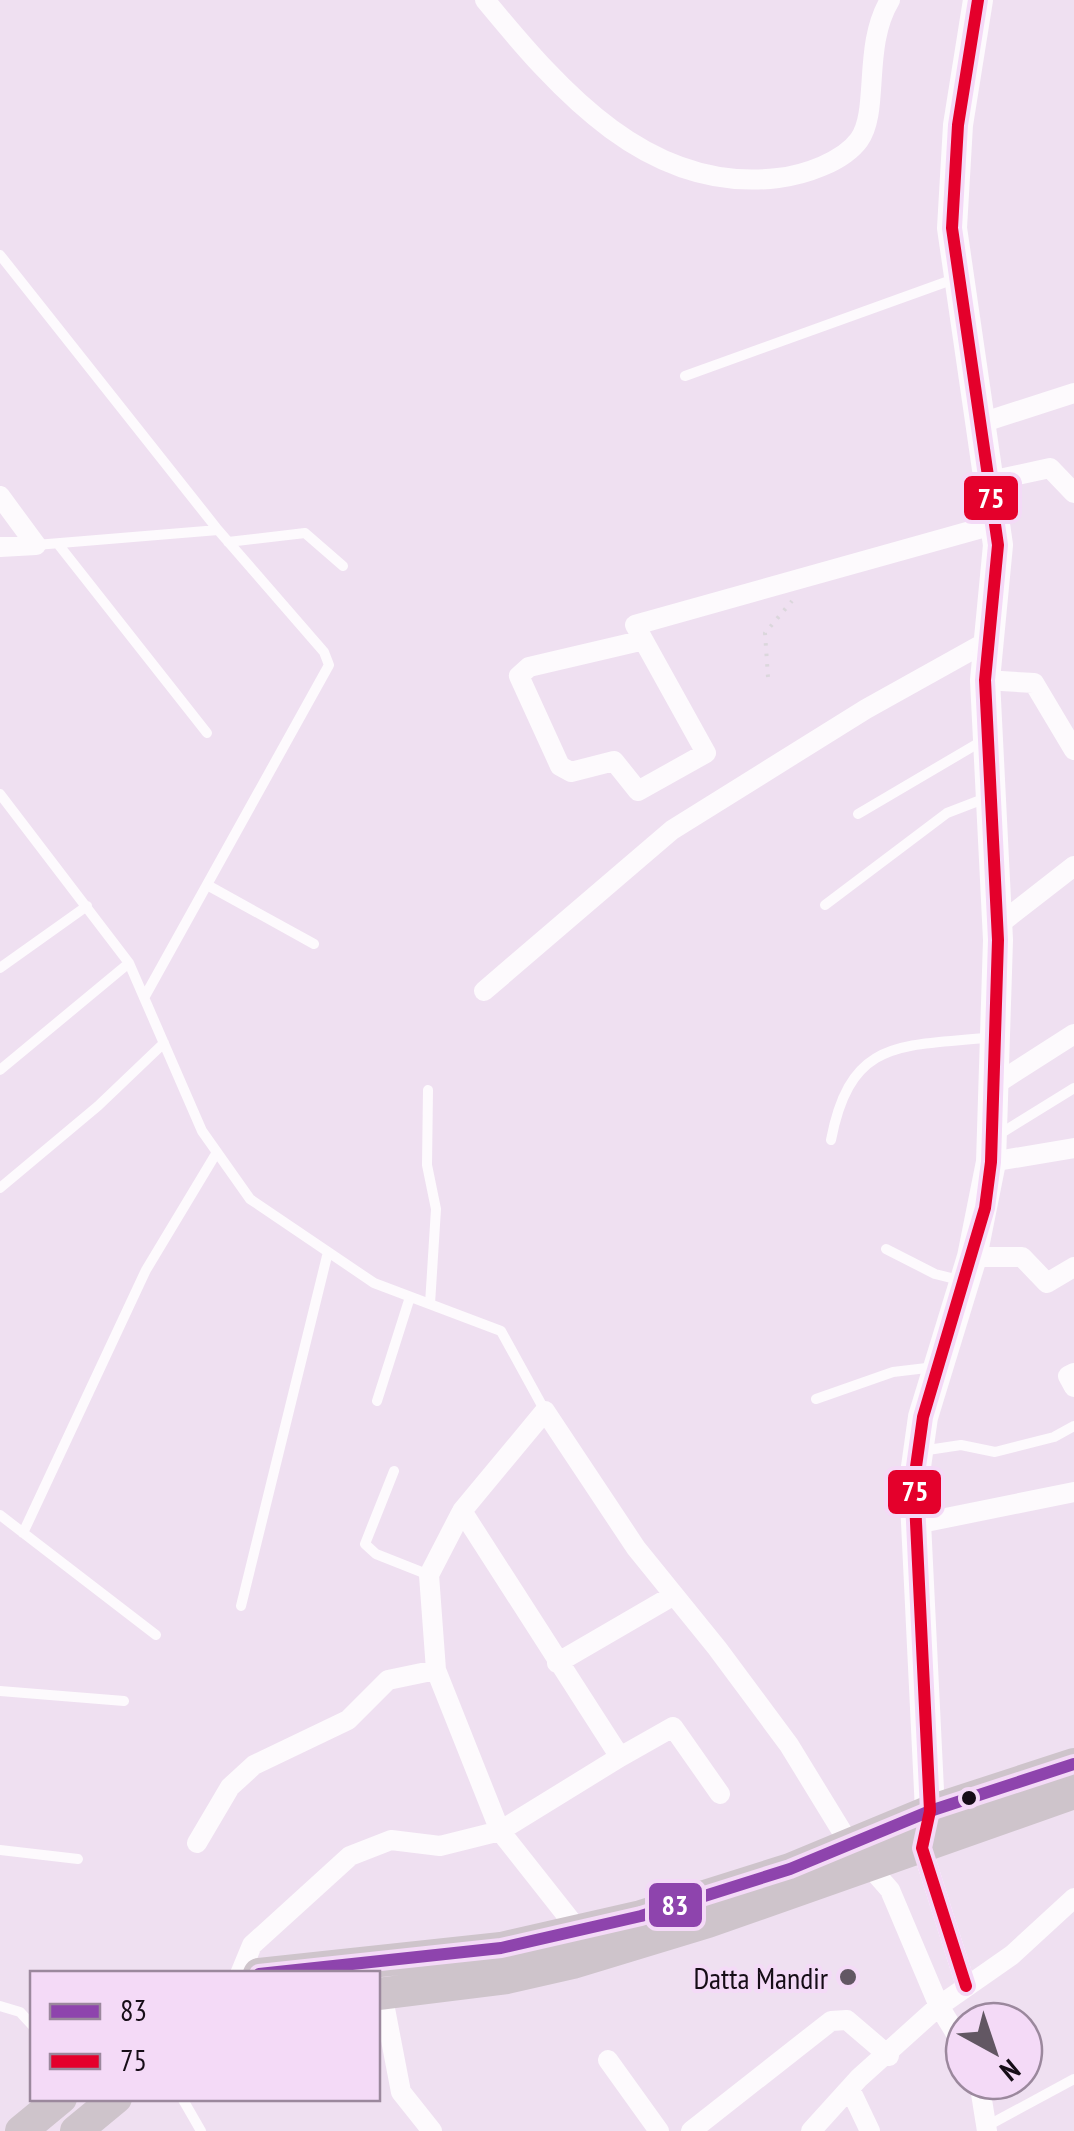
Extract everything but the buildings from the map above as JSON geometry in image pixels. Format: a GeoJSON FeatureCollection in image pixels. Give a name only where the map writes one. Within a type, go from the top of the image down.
{"type":"FeatureCollection","features":[{"type":"Feature","properties":{"kind":"main road"},"geometry":{"type":"LineString","coordinates":[[922,1848],[930,1811],[916,1452],[969,1269],[992,1150],[994,1086],[997,926],[985,680],[997,588],[996,524],[952,228],[958,125],[978,0]]}},
{"type":"Feature","properties":{"kind":"main road"},"geometry":{"type":"LineString","coordinates":[[380,1994],[507,1978],[573,1962],[860,1855],[930,1811],[1074,1764]]}},
{"type":"Feature","properties":{"kind":"main road"},"geometry":{"type":"LineString","coordinates":[[282,1971],[384,1958],[431,1958],[579,1931],[790,1869],[922,1848],[1074,1793]]}},
{"type":"Feature","properties":{"kind":"main road"},"geometry":{"type":"LineString","coordinates":[[21,2131],[57,2101]]}},
{"type":"Feature","properties":{"kind":"main road"},"geometry":{"type":"LineString","coordinates":[[76,2131],[112,2101]]}},
{"type":"Feature","properties":{"kind":"street"},"geometry":{"type":"LineString","coordinates":[[486,0],[530,54],[632,146],[683,172],[738,181],[818,168],[857,143],[866,124],[872,43],[890,0]]}},
{"type":"Feature","properties":{"kind":"street"},"geometry":{"type":"LineString","coordinates":[[981,423],[1074,393]]}},
{"type":"Feature","properties":{"kind":"street"},"geometry":{"type":"LineString","coordinates":[[990,482],[1050,468],[1074,494]]}},
{"type":"Feature","properties":{"kind":"street"},"geometry":{"type":"LineString","coordinates":[[0,496],[36,545]]}},
{"type":"Feature","properties":{"kind":"street"},"geometry":{"type":"LineString","coordinates":[[640,640],[528,668],[520,676],[560,766],[572,772],[614,761],[638,791],[706,753],[705,744],[640,640],[635,625],[996,524]]}},
{"type":"Feature","properties":{"kind":"street"},"geometry":{"type":"LineString","coordinates":[[0,548],[36,545]]}},
{"type":"Feature","properties":{"kind":"street"},"geometry":{"type":"LineString","coordinates":[[484,992],[672,830],[866,709],[988,641]]}},
{"type":"Feature","properties":{"kind":"street"},"geometry":{"type":"LineString","coordinates":[[985,680],[1034,683],[1074,750]]}},
{"type":"Feature","properties":{"kind":"street"},"geometry":{"type":"LineString","coordinates":[[997,926],[1074,866]]}},
{"type":"Feature","properties":{"kind":"street"},"geometry":{"type":"LineString","coordinates":[[994,1086],[1074,1034]]}},
{"type":"Feature","properties":{"kind":"street"},"geometry":{"type":"LineString","coordinates":[[992,1150],[1074,1148]]}},
{"type":"Feature","properties":{"kind":"street"},"geometry":{"type":"LineString","coordinates":[[969,1269],[1022,1257],[1047,1283],[1074,1267]]}},
{"type":"Feature","properties":{"kind":"street"},"geometry":{"type":"LineString","coordinates":[[1074,1373],[1068,1376],[1074,1387]]}},
{"type":"Feature","properties":{"kind":"street"},"geometry":{"type":"LineString","coordinates":[[579,1931],[500,1831],[436,1670],[429,1575],[462,1511],[545,1411],[636,1548],[789,1745],[860,1855],[890,1890],[944,2014]]}},
{"type":"Feature","properties":{"kind":"street"},"geometry":{"type":"LineString","coordinates":[[916,1524],[1074,1492]]}},
{"type":"Feature","properties":{"kind":"street"},"geometry":{"type":"LineString","coordinates":[[462,1511],[620,1757]]}},
{"type":"Feature","properties":{"kind":"street"},"geometry":{"type":"LineString","coordinates":[[557,1663],[674,1595]]}},
{"type":"Feature","properties":{"kind":"street"},"geometry":{"type":"LineString","coordinates":[[196,1843],[230,1788],[254,1765],[348,1720],[388,1680],[436,1670]]}},
{"type":"Feature","properties":{"kind":"street"},"geometry":{"type":"LineString","coordinates":[[241,1971],[252,1945],[361,1850],[391,1840],[458,1844],[500,1831],[673,1726],[720,1794]]}},
{"type":"Feature","properties":{"kind":"street"},"geometry":{"type":"LineString","coordinates":[[922,1848],[966,1986]]}},
{"type":"Feature","properties":{"kind":"street"},"geometry":{"type":"LineString","coordinates":[[811,2131],[939,2006],[1012,1955],[1074,1898]]}},
{"type":"Feature","properties":{"kind":"street"},"geometry":{"type":"LineString","coordinates":[[380,1994],[401,2092],[432,2131]]}},
{"type":"Feature","properties":{"kind":"street"},"geometry":{"type":"LineString","coordinates":[[691,2131],[831,2021],[847,2020],[889,2056]]}},
{"type":"Feature","properties":{"kind":"street"},"geometry":{"type":"LineString","coordinates":[[608,2060],[659,2131]]}},
{"type":"Feature","properties":{"kind":"street"},"geometry":{"type":"LineString","coordinates":[[850,2089],[870,2131]]}},
{"type":"Feature","properties":{"kind":"street"},"geometry":{"type":"LineString","coordinates":[[982,2101],[987,2129]]}},
{"type":"Feature","properties":{"kind":"lane"},"geometry":{"type":"LineString","coordinates":[[0,255],[218,530],[324,652],[329,665],[144,998]]}},
{"type":"Feature","properties":{"kind":"lane"},"geometry":{"type":"LineString","coordinates":[[685,376],[959,277]]}},
{"type":"Feature","properties":{"kind":"lane"},"geometry":{"type":"LineString","coordinates":[[36,545],[218,530]]}},
{"type":"Feature","properties":{"kind":"lane"},"geometry":{"type":"LineString","coordinates":[[228,542],[305,533],[343,566]]}},
{"type":"Feature","properties":{"kind":"lane"},"geometry":{"type":"LineString","coordinates":[[58,544],[208,733]]}},
{"type":"Feature","properties":{"kind":"lane"},"geometry":{"type":"LineString","coordinates":[[858,814],[986,739]]}},
{"type":"Feature","properties":{"kind":"lane"},"geometry":{"type":"LineString","coordinates":[[0,794],[5,810],[87,906],[128,962],[202,1131],[250,1200],[374,1283],[501,1331],[545,1411]]}},
{"type":"Feature","properties":{"kind":"lane"},"geometry":{"type":"LineString","coordinates":[[825,904],[947,813],[989,797]]}},
{"type":"Feature","properties":{"kind":"lane"},"geometry":{"type":"LineString","coordinates":[[209,886],[314,944]]}},
{"type":"Feature","properties":{"kind":"lane"},"geometry":{"type":"LineString","coordinates":[[0,968],[87,906]]}},
{"type":"Feature","properties":{"kind":"lane"},"geometry":{"type":"LineString","coordinates":[[0,1070],[128,962]]}},
{"type":"Feature","properties":{"kind":"lane"},"geometry":{"type":"LineString","coordinates":[[831,1140],[838,1101],[847,1084],[877,1056],[905,1047],[994,1036]]}},
{"type":"Feature","properties":{"kind":"lane"},"geometry":{"type":"LineString","coordinates":[[0,1188],[98,1106],[164,1043]]}},
{"type":"Feature","properties":{"kind":"lane"},"geometry":{"type":"LineString","coordinates":[[992,1150],[1074,1088]]}},
{"type":"Feature","properties":{"kind":"lane"},"geometry":{"type":"LineString","coordinates":[[428,1090],[427,1164],[436,1208],[430,1304]]}},
{"type":"Feature","properties":{"kind":"lane"},"geometry":{"type":"LineString","coordinates":[[22,1533],[146,1270],[217,1152]]}},
{"type":"Feature","properties":{"kind":"lane"},"geometry":{"type":"LineString","coordinates":[[886,1249],[935,1274],[969,1269]]}},
{"type":"Feature","properties":{"kind":"lane"},"geometry":{"type":"LineString","coordinates":[[241,1606],[328,1252]]}},
{"type":"Feature","properties":{"kind":"lane"},"geometry":{"type":"LineString","coordinates":[[377,1401],[410,1296]]}},
{"type":"Feature","properties":{"kind":"lane"},"geometry":{"type":"LineString","coordinates":[[816,1398],[894,1372],[939,1366]]}},
{"type":"Feature","properties":{"kind":"lane"},"geometry":{"type":"LineString","coordinates":[[916,1452],[961,1445],[995,1452],[1054,1438],[1074,1426]]}},
{"type":"Feature","properties":{"kind":"lane"},"geometry":{"type":"LineString","coordinates":[[394,1471],[366,1544],[376,1554],[429,1575]]}},
{"type":"Feature","properties":{"kind":"lane"},"geometry":{"type":"LineString","coordinates":[[0,1515],[156,1636]]}},
{"type":"Feature","properties":{"kind":"lane"},"geometry":{"type":"LineString","coordinates":[[0,1691],[124,1701]]}},
{"type":"Feature","properties":{"kind":"lane"},"geometry":{"type":"LineString","coordinates":[[0,1850],[78,1859]]}},
{"type":"Feature","properties":{"kind":"lane"},"geometry":{"type":"LineString","coordinates":[[0,2006],[20,2012],[30,2023]]}},
{"type":"Feature","properties":{"kind":"lane"},"geometry":{"type":"LineString","coordinates":[[987,2129],[1074,2079]]}},
{"type":"Feature","properties":{"kind":"lane"},"geometry":{"type":"LineString","coordinates":[[184,2101],[200,2131]]}},
{"type":"Feature","properties":{"kind":"path"},"geometry":{"type":"LineString","coordinates":[[768,678],[765,632],[814,574]]}},
{"type":"Feature","properties":{"kind":"transit line","name":"75"},"geometry":{"type":"LineString","coordinates":[[966,1986],[922,1848],[930,1811],[914,1481],[923,1417],[985,1208],[991,1162],[998,940],[985,680],[998,545],[952,228],[958,125],[978,0]]}},
{"type":"Feature","properties":{"kind":"transit line","name":"83"},"geometry":{"type":"LineString","coordinates":[[287,1971],[501,1948],[641,1916],[790,1869],[930,1811],[1074,1764]]}},
{"type":"Feature","properties":{"kind":"place","name":"Datta Mandir"},"geometry":{"type":"Point","coordinates":[848,1977]}}]}
